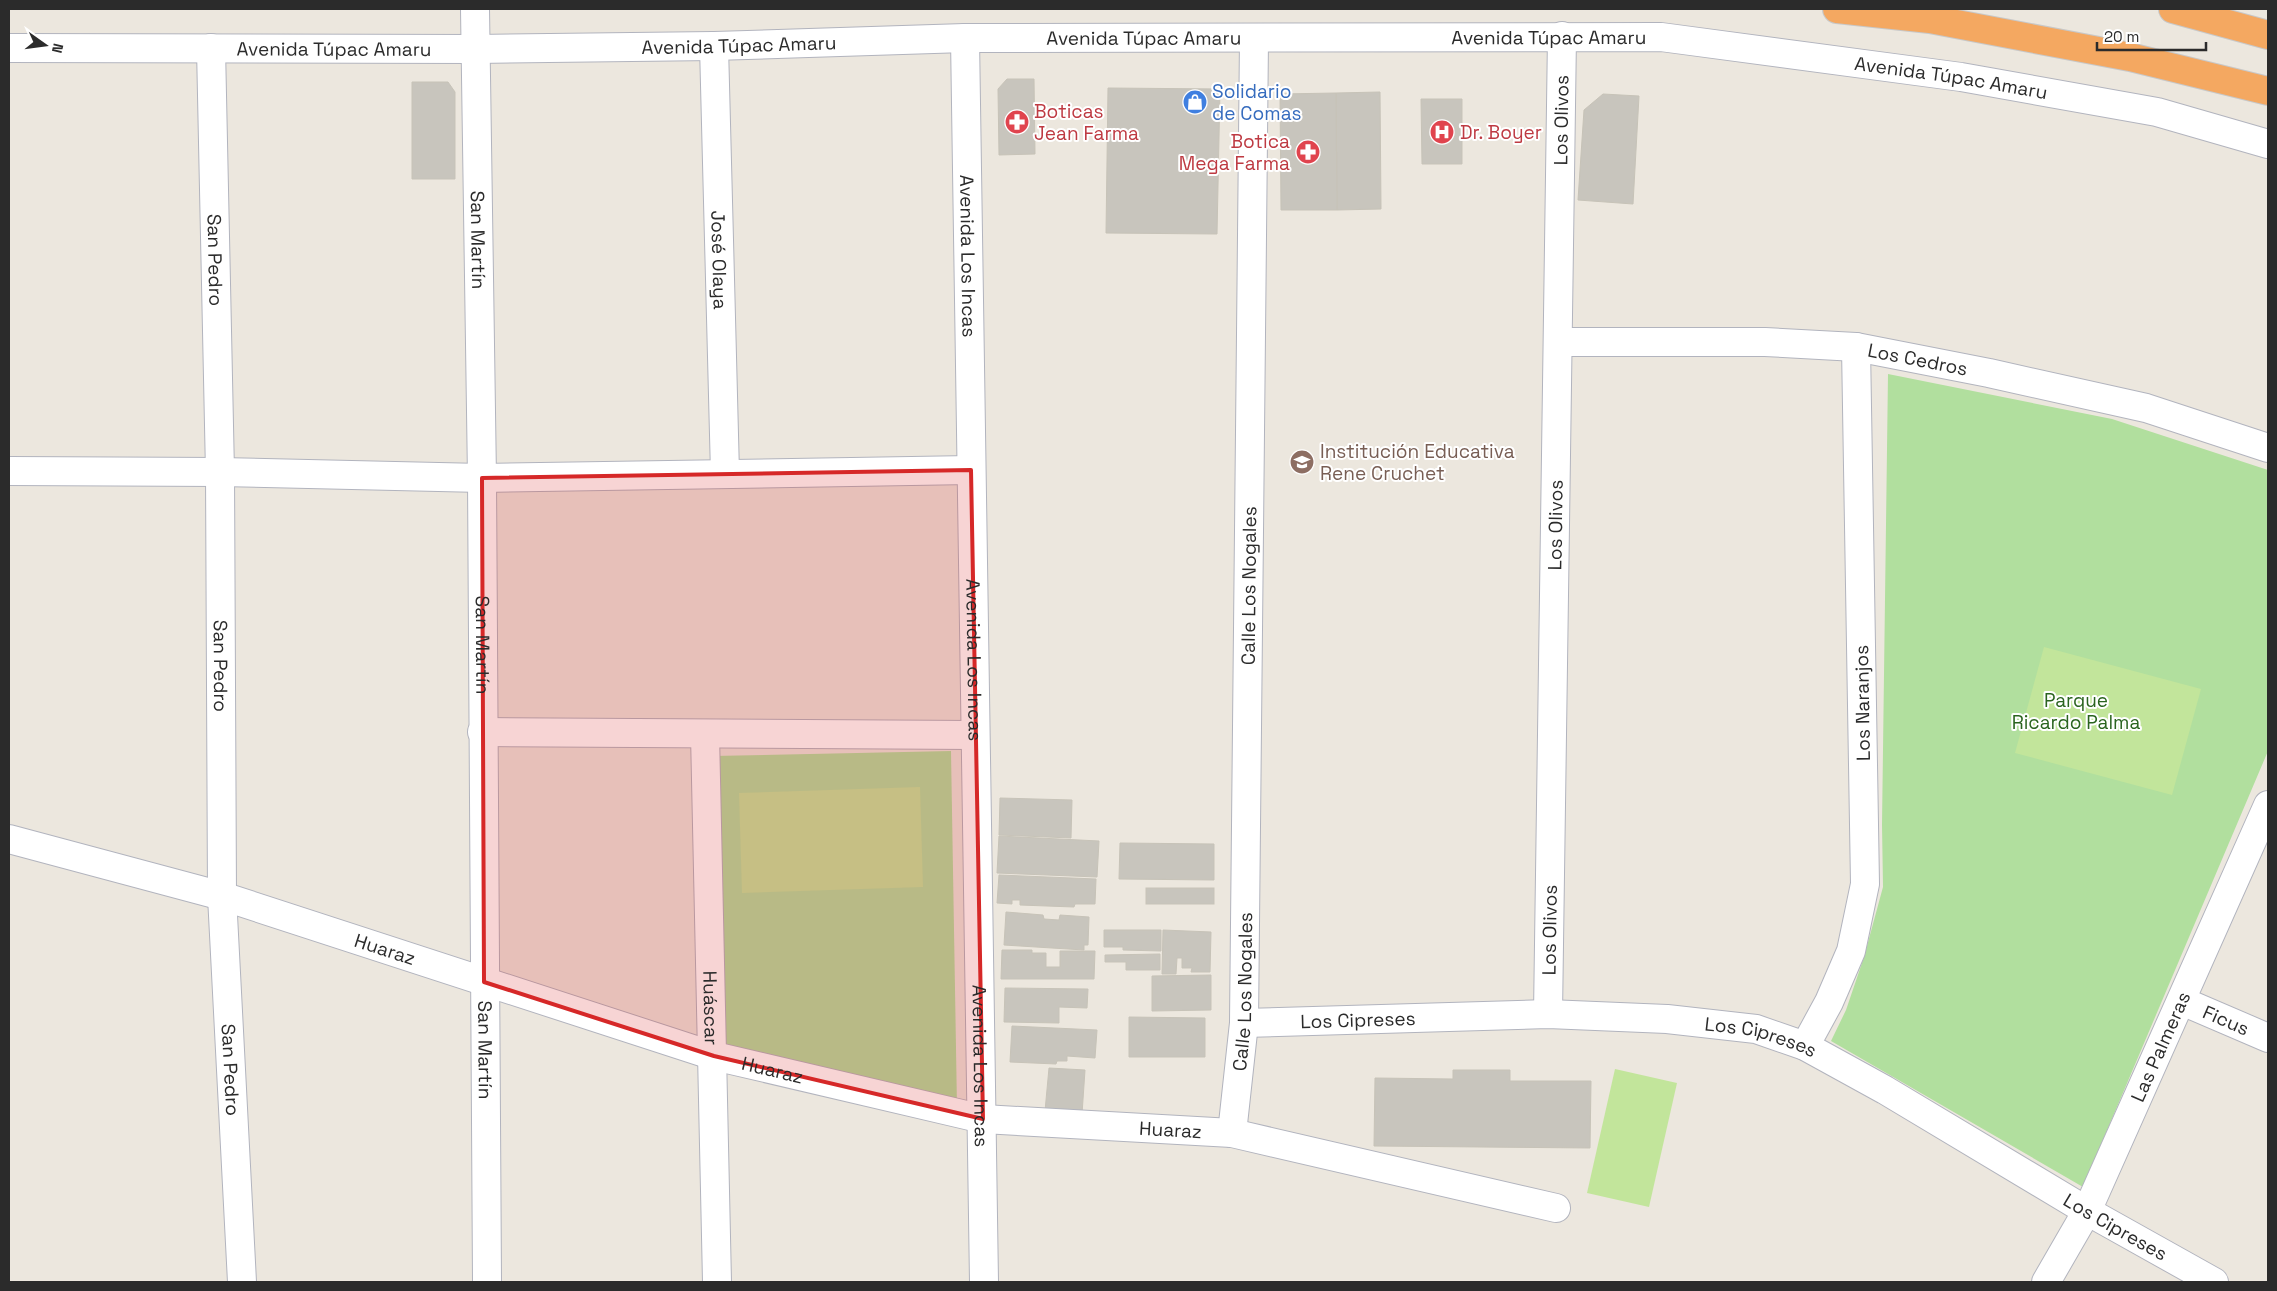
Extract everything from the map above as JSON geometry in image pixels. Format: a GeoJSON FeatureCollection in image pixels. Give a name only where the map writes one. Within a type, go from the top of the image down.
{"type":"FeatureCollection","features":[{"type":"Feature","properties":{"kind":"highway"},"geometry":{"type":"LineString","coordinates":[[1837,9],[1940,20],[2130,57],[2268,91]]}},
{"type":"Feature","properties":{"kind":"highway"},"geometry":{"type":"LineString","coordinates":[[2173,9],[2268,35]]}},
{"type":"Feature","properties":{"kind":"street","name":"San Martín"},"geometry":{"type":"LineString","coordinates":[[475,9],[482,478],[486,1282]]}},
{"type":"Feature","properties":{"kind":"street","name":"Los Olivos"},"geometry":{"type":"LineString","coordinates":[[1548,1014],[1562,36]]}},
{"type":"Feature","properties":{"kind":"street","name":"Avenida Túpac Amaru"},"geometry":{"type":"LineString","coordinates":[[9,48],[714,46],[965,38],[1661,37],[1961,77],[2157,112],[2268,144]]}},
{"type":"Feature","properties":{"kind":"street","name":"Avenida Los Incas"},"geometry":{"type":"LineString","coordinates":[[965,38],[984,1282]]}},
{"type":"Feature","properties":{"kind":"street","name":"Calle Los Nogales"},"geometry":{"type":"LineString","coordinates":[[1232,1133],[1244,1024],[1254,39]]}},
{"type":"Feature","properties":{"kind":"street","name":"José Olaya"},"geometry":{"type":"LineString","coordinates":[[714,46],[725,473]]}},
{"type":"Feature","properties":{"kind":"street","name":"San Pedro"},"geometry":{"type":"LineString","coordinates":[[211,48],[220,472],[222,896],[242,1282]]}},
{"type":"Feature","properties":{"kind":"street","name":"Los Cedros"},"geometry":{"type":"LineString","coordinates":[[1558,342],[1765,342],[1856,347],[2052,386],[2146,408],[2268,448]]}},
{"type":"Feature","properties":{"kind":"street","name":"Los Naranjos"},"geometry":{"type":"LineString","coordinates":[[1805,1046],[1829,1002],[1851,951],[1864,884],[1856,347]]}},
{"type":"Feature","properties":{"kind":"street"},"geometry":{"type":"LineString","coordinates":[[9,471],[220,472],[482,478],[971,470]]}},
{"type":"Feature","properties":{"kind":"street"},"geometry":{"type":"LineString","coordinates":[[482,732],[975,735]]}},
{"type":"Feature","properties":{"kind":"street","name":"Huáscar"},"geometry":{"type":"LineString","coordinates":[[705,734],[714,1056],[717,1282]]}},
{"type":"Feature","properties":{"kind":"street","name":"Las Palmeras"},"geometry":{"type":"LineString","coordinates":[[2046,1282],[2087,1211],[2182,1002],[2268,805]]}},
{"type":"Feature","properties":{"kind":"street","name":"Huaraz"},"geometry":{"type":"LineString","coordinates":[[9,839],[222,896],[714,1056],[982,1119],[1232,1133],[1556,1208]]}},
{"type":"Feature","properties":{"kind":"street","name":"Ficus"},"geometry":{"type":"LineString","coordinates":[[2182,1002],[2268,1038]]}},
{"type":"Feature","properties":{"kind":"street","name":"Los Cipreses"},"geometry":{"type":"LineString","coordinates":[[1244,1024],[1548,1014],[1667,1019],[1756,1029],[1805,1046],[1885,1090],[2087,1211],[2214,1282]]}},
{"type":"Feature","properties":{"kind":"highlighted area"},"geometry":{"type":"Polygon","coordinates":[[[971,470],[983,1119],[714,1056],[484,982],[482,478],[971,470]]]}},
{"type":"Feature","properties":{"kind":"green space","name":"Parque Ricardo Palma"},"geometry":{"type":"Polygon","coordinates":[[[1888,374],[2112,419],[2268,470],[2268,751],[2083,1187],[1831,1041],[1846,1010],[1864,957],[1883,887],[1882,825],[1888,374]]]}},
{"type":"Feature","properties":{"kind":"green space"},"geometry":{"type":"Polygon","coordinates":[[[2044,647],[2201,689],[2172,795],[2015,753],[2044,647]]]}},
{"type":"Feature","properties":{"kind":"green space"},"geometry":{"type":"Polygon","coordinates":[[[951,751],[957,1107],[724,1055],[712,756],[951,751]]]}},
{"type":"Feature","properties":{"kind":"green space"},"geometry":{"type":"Polygon","coordinates":[[[920,787],[923,887],[742,893],[739,793],[920,787]]]}},
{"type":"Feature","properties":{"kind":"green space"},"geometry":{"type":"Polygon","coordinates":[[[1615,1069],[1677,1083],[1649,1207],[1587,1193],[1615,1069]]]}},
{"type":"Feature","properties":{"kind":"building","name":"Boticas Jean Farma"},"geometry":{"type":"Polygon","coordinates":[[[1007,79],[1034,79],[1035,154],[999,155],[998,89],[1007,79]]]}},
{"type":"Feature","properties":{"kind":"building"},"geometry":{"type":"Polygon","coordinates":[[[412,82],[448,82],[455,92],[455,179],[412,179],[412,82]]]}},
{"type":"Feature","properties":{"kind":"building"},"geometry":{"type":"Polygon","coordinates":[[[1108,88],[1220,89],[1217,234],[1106,233],[1108,88]]]}},
{"type":"Feature","properties":{"kind":"building"},"geometry":{"type":"Polygon","coordinates":[[[1380,92],[1381,209],[1337,210],[1336,93],[1380,92]]]}},
{"type":"Feature","properties":{"kind":"building","name":"Botica Mega Farma"},"geometry":{"type":"Polygon","coordinates":[[[1336,93],[1337,210],[1281,210],[1280,94],[1336,93]]]}},
{"type":"Feature","properties":{"kind":"building"},"geometry":{"type":"Polygon","coordinates":[[[1603,94],[1639,96],[1633,204],[1578,200],[1584,110],[1603,94]]]}},
{"type":"Feature","properties":{"kind":"building","name":"Dr. Boyer"},"geometry":{"type":"Polygon","coordinates":[[[1421,99],[1462,99],[1462,164],[1422,164],[1421,99]]]}},
{"type":"Feature","properties":{"kind":"building"},"geometry":{"type":"Polygon","coordinates":[[[1000,798],[1072,800],[1071,838],[999,835],[1000,798]]]}},
{"type":"Feature","properties":{"kind":"building"},"geometry":{"type":"Polygon","coordinates":[[[999,836],[1099,841],[1097,877],[997,873],[999,836]]]}},
{"type":"Feature","properties":{"kind":"building"},"geometry":{"type":"Polygon","coordinates":[[[1120,843],[1214,844],[1214,880],[1119,879],[1120,843]]]}},
{"type":"Feature","properties":{"kind":"building"},"geometry":{"type":"Polygon","coordinates":[[[999,875],[1096,879],[1095,904],[1075,904],[1074,907],[1020,905],[1020,900],[1012,900],[1012,904],[997,903],[999,875]]]}},
{"type":"Feature","properties":{"kind":"building"},"geometry":{"type":"Polygon","coordinates":[[[1146,888],[1214,888],[1214,904],[1146,904],[1146,888]]]}},
{"type":"Feature","properties":{"kind":"building"},"geometry":{"type":"Polygon","coordinates":[[[1006,912],[1043,915],[1044,919],[1059,920],[1060,915],[1089,917],[1088,945],[1084,945],[1084,950],[1004,945],[1006,912]]]}},
{"type":"Feature","properties":{"kind":"building"},"geometry":{"type":"Polygon","coordinates":[[[1104,930],[1161,930],[1161,951],[1123,950],[1123,947],[1104,947],[1104,930]]]}},
{"type":"Feature","properties":{"kind":"building"},"geometry":{"type":"Polygon","coordinates":[[[1163,930],[1211,932],[1210,972],[1191,972],[1192,968],[1182,968],[1182,958],[1177,958],[1176,974],[1162,974],[1163,930]]]}},
{"type":"Feature","properties":{"kind":"building"},"geometry":{"type":"Polygon","coordinates":[[[1002,950],[1032,950],[1032,953],[1046,953],[1046,967],[1060,967],[1060,951],[1095,951],[1094,979],[1001,979],[1002,950]]]}},
{"type":"Feature","properties":{"kind":"building"},"geometry":{"type":"Polygon","coordinates":[[[1160,954],[1160,970],[1126,970],[1126,962],[1105,962],[1105,955],[1160,954]]]}},
{"type":"Feature","properties":{"kind":"building"},"geometry":{"type":"Polygon","coordinates":[[[1211,975],[1211,1010],[1152,1011],[1152,976],[1211,975]]]}},
{"type":"Feature","properties":{"kind":"building"},"geometry":{"type":"Polygon","coordinates":[[[1005,988],[1088,989],[1087,1008],[1059,1007],[1059,1023],[1004,1022],[1005,988]]]}},
{"type":"Feature","properties":{"kind":"building"},"geometry":{"type":"Polygon","coordinates":[[[1129,1017],[1205,1018],[1205,1057],[1129,1057],[1129,1017]]]}},
{"type":"Feature","properties":{"kind":"building"},"geometry":{"type":"Polygon","coordinates":[[[1012,1026],[1097,1030],[1095,1058],[1067,1056],[1067,1061],[1057,1061],[1056,1064],[1010,1062],[1012,1026]]]}},
{"type":"Feature","properties":{"kind":"building"},"geometry":{"type":"Polygon","coordinates":[[[1049,1068],[1085,1070],[1082,1114],[1045,1111],[1049,1068]]]}},
{"type":"Feature","properties":{"kind":"building"},"geometry":{"type":"Polygon","coordinates":[[[1453,1070],[1510,1070],[1510,1081],[1591,1081],[1590,1148],[1374,1146],[1375,1078],[1453,1079],[1453,1070]]]}},
{"type":"Feature","properties":{"kind":"place","name":"Solidario de Comas"},"geometry":{"type":"Point","coordinates":[1195,102]}},
{"type":"Feature","properties":{"kind":"place","name":"Boticas Jean Farma"},"geometry":{"type":"Point","coordinates":[1017,122]}},
{"type":"Feature","properties":{"kind":"place","name":"Dr. Boyer"},"geometry":{"type":"Point","coordinates":[1442,132]}},
{"type":"Feature","properties":{"kind":"place","name":"Botica Mega Farma"},"geometry":{"type":"Point","coordinates":[1308,152]}},
{"type":"Feature","properties":{"kind":"place","name":"Institución Educativa Rene Cruchet"},"geometry":{"type":"Point","coordinates":[1302,462]}}]}
